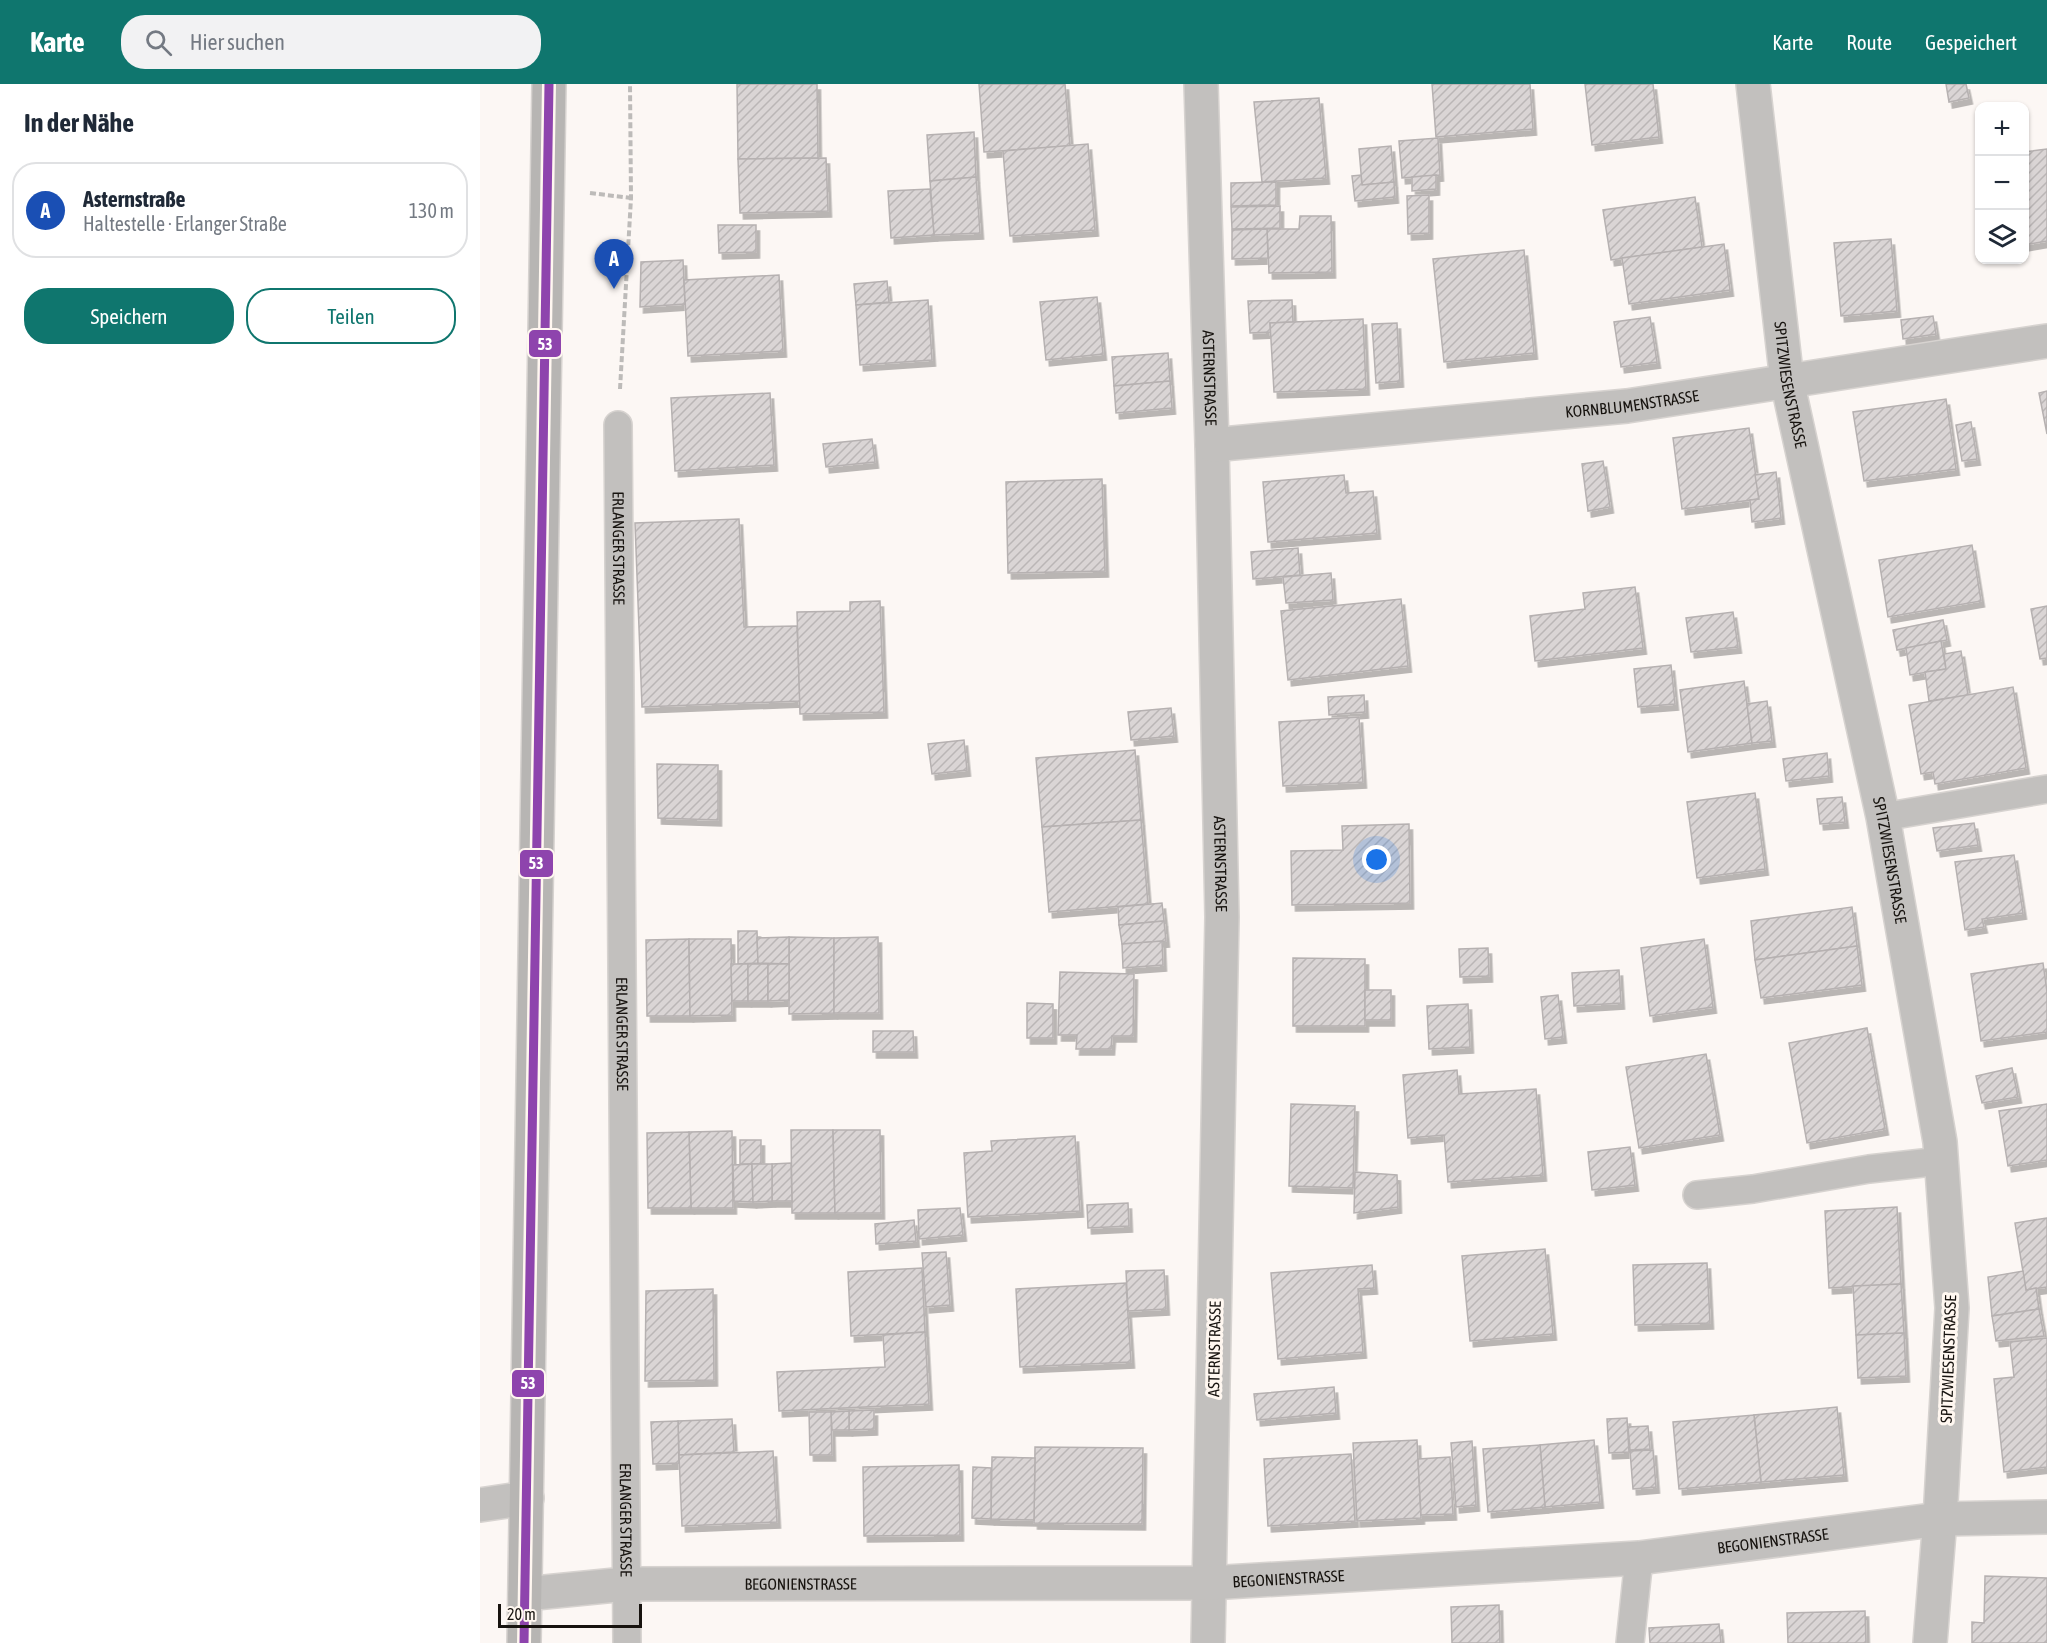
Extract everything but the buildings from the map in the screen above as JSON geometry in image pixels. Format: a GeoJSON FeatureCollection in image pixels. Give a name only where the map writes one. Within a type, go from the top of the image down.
{"type":"FeatureCollection","features":[{"type":"Feature","properties":{"kind":"main road"},"geometry":{"type":"LineString","coordinates":[[524,1643],[549,84]]}},
{"type":"Feature","properties":{"kind":"street","name":"ASTERNSTRASSE"},"geometry":{"type":"LineString","coordinates":[[1201,84],[1212,446],[1222,917],[1208,1643]]}},
{"type":"Feature","properties":{"kind":"street","name":"SPITZWIESENSTRASSE"},"geometry":{"type":"LineString","coordinates":[[1753,84],[1787,381],[1883,817],[1938,1131],[1952,1308],[1940,1519],[1930,1643]]}},
{"type":"Feature","properties":{"kind":"street","name":"KORNBLUMENSTRASSE"},"geometry":{"type":"LineString","coordinates":[[1212,446],[1627,406],[2047,341]]}},
{"type":"Feature","properties":{"kind":"street"},"geometry":{"type":"LineString","coordinates":[[480,1505],[527,1498]]}},
{"type":"Feature","properties":{"kind":"street","name":"BEGONIENSTRASSE"},"geometry":{"type":"LineString","coordinates":[[525,1594],[626,1584],[1209,1583],[1639,1558],[1940,1519],[2047,1517]]}},
{"type":"Feature","properties":{"kind":"lane","name":"ERLANGER STRASSE"},"geometry":{"type":"LineString","coordinates":[[618,425],[627,1643]]}},
{"type":"Feature","properties":{"kind":"lane"},"geometry":{"type":"LineString","coordinates":[[1883,817],[2047,789]]}},
{"type":"Feature","properties":{"kind":"lane"},"geometry":{"type":"LineString","coordinates":[[1697,1195],[1752,1189],[1869,1169],[1941,1161]]}},
{"type":"Feature","properties":{"kind":"lane"},"geometry":{"type":"LineString","coordinates":[[1630,1643],[1639,1558]]}},
{"type":"Feature","properties":{"kind":"path"},"geometry":{"type":"LineString","coordinates":[[618,425],[631,198],[630,84]]}},
{"type":"Feature","properties":{"kind":"transit line","name":"53"},"geometry":{"type":"LineString","coordinates":[[524,1643],[549,84]]}},
{"type":"Feature","properties":{"kind":"place","name":"Asternstraße"},"geometry":{"type":"Point","coordinates":[614,289]}}]}
